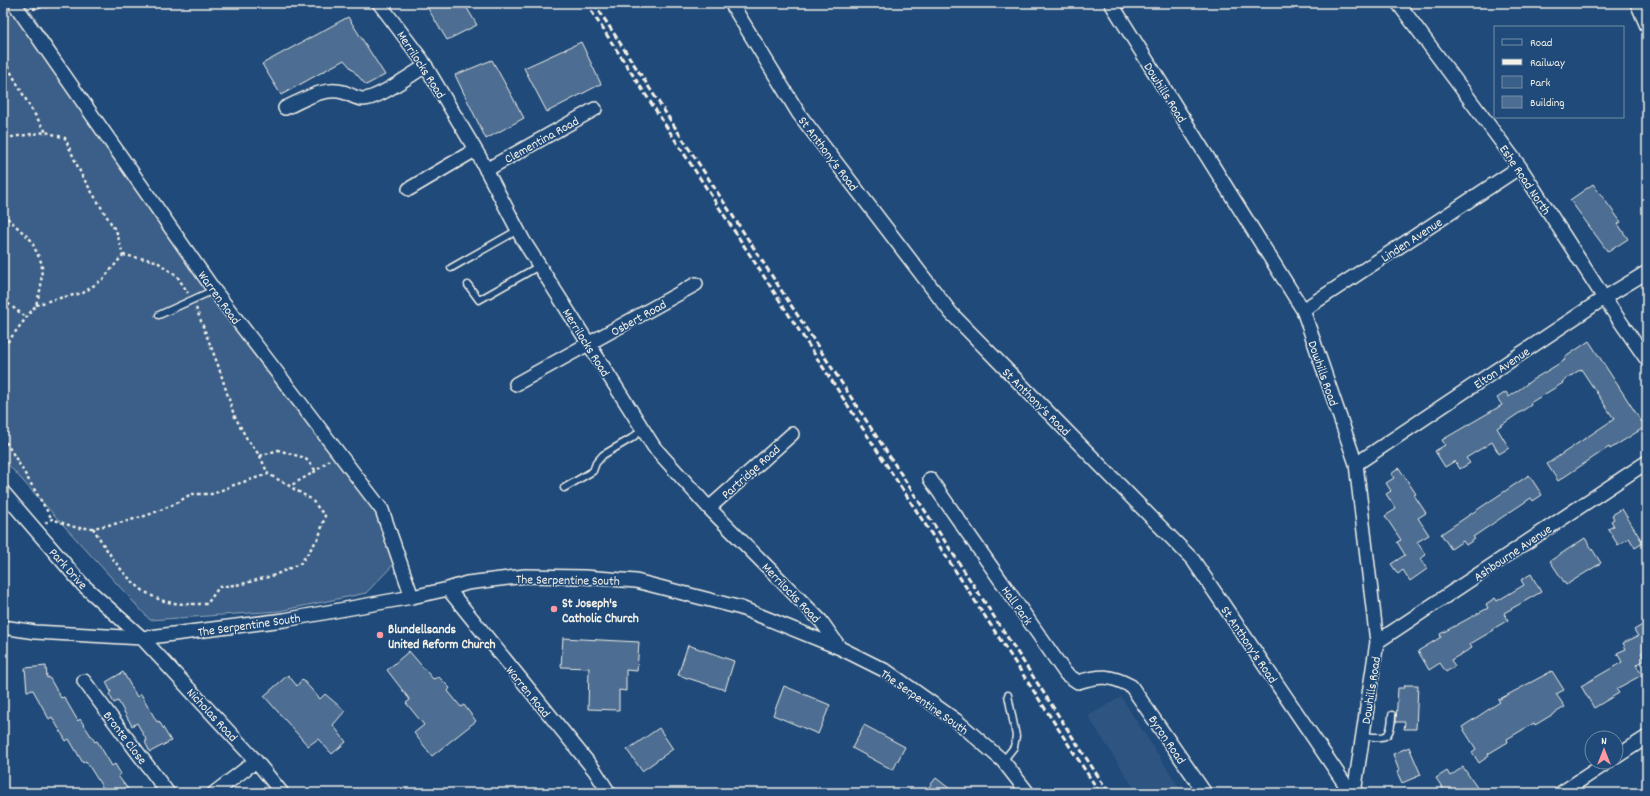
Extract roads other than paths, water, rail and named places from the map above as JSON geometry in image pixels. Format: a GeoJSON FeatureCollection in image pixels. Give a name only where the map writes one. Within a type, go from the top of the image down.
{"type":"FeatureCollection","features":[{"type":"Feature","properties":{"kind":"street","name":"St Anthony's Road"},"geometry":{"type":"LineString","coordinates":[[731,3],[800,114],[951,313],[1193,560],[1351,793]]}},
{"type":"Feature","properties":{"kind":"street","name":"Dowhills Road"},"geometry":{"type":"LineString","coordinates":[[1111,3],[1303,310],[1356,464],[1377,642],[1354,793]]}},
{"type":"Feature","properties":{"kind":"street","name":"Eshe Road North"},"geometry":{"type":"LineString","coordinates":[[1398,3],[1520,167],[1604,298],[1647,360]]}},
{"type":"Feature","properties":{"kind":"street"},"geometry":{"type":"LineString","coordinates":[[1637,3],[1647,26]]}},
{"type":"Feature","properties":{"kind":"street","name":"Merrilocks Road"},"geometry":{"type":"LineString","coordinates":[[384,4],[426,66],[475,150],[539,266],[654,447],[709,508],[821,621],[840,648]]}},
{"type":"Feature","properties":{"kind":"street","name":"Warren Road"},"geometry":{"type":"LineString","coordinates":[[16,7],[214,290],[382,510],[412,597]]}},
{"type":"Feature","properties":{"kind":"street"},"geometry":{"type":"LineString","coordinates":[[285,108],[323,92],[343,92],[353,97],[363,99],[375,97],[426,66]]}},
{"type":"Feature","properties":{"kind":"street","name":"Clementina Road"},"geometry":{"type":"LineString","coordinates":[[486,170],[595,109]]}},
{"type":"Feature","properties":{"kind":"street"},"geometry":{"type":"LineString","coordinates":[[409,189],[475,150]]}},
{"type":"Feature","properties":{"kind":"street","name":"Linden Avenue"},"geometry":{"type":"LineString","coordinates":[[1303,310],[1520,167]]}},
{"type":"Feature","properties":{"kind":"street","name":"Elton Avenue"},"geometry":{"type":"LineString","coordinates":[[1356,464],[1604,298],[1647,272]]}},
{"type":"Feature","properties":{"kind":"street","name":"Osbert Road"},"geometry":{"type":"LineString","coordinates":[[516,384],[696,284]]}},
{"type":"Feature","properties":{"kind":"street","name":"Partridge Road"},"geometry":{"type":"LineString","coordinates":[[709,508],[792,434]]}},
{"type":"Feature","properties":{"kind":"street","name":"Ashbourne Avenue"},"geometry":{"type":"LineString","coordinates":[[1377,642],[1647,462]]}},
{"type":"Feature","properties":{"kind":"street","name":"Hall Park"},"geometry":{"type":"LineString","coordinates":[[930,479],[1066,674],[1078,682],[1096,676],[1116,678],[1131,686]]}},
{"type":"Feature","properties":{"kind":"street","name":"Park Drive"},"geometry":{"type":"LineString","coordinates":[[3,492],[83,585],[142,638]]}},
{"type":"Feature","properties":{"kind":"street","name":"The Serpentine South"},"geometry":{"type":"LineString","coordinates":[[3,627],[35,632],[142,638],[284,620],[412,597],[467,583],[524,576],[584,577],[636,581],[742,608],[840,648],[888,672],[957,721],[1003,761],[1028,793]]}},
{"type":"Feature","properties":{"kind":"street","name":"Warren Road"},"geometry":{"type":"LineString","coordinates":[[448,589],[595,771],[609,793]]}},
{"type":"Feature","properties":{"kind":"street","name":"Nicholas Road"},"geometry":{"type":"LineString","coordinates":[[142,638],[256,761],[282,793]]}},
{"type":"Feature","properties":{"kind":"street","name":"Bronte Close"},"geometry":{"type":"LineString","coordinates":[[84,680],[168,793]]}},
{"type":"Feature","properties":{"kind":"street","name":"Byron Road"},"geometry":{"type":"LineString","coordinates":[[1131,686],[1205,793]]}},
{"type":"Feature","properties":{"kind":"street"},"geometry":{"type":"LineString","coordinates":[[1624,752],[1647,737]]}},
{"type":"Feature","properties":{"kind":"street"},"geometry":{"type":"LineString","coordinates":[[214,793],[256,761]]}},
{"type":"Feature","properties":{"kind":"street"},"geometry":{"type":"LineString","coordinates":[[1561,793],[1596,770]]}},
{"type":"Feature","properties":{"kind":"lane"},"geometry":{"type":"LineString","coordinates":[[451,268],[518,230]]}},
{"type":"Feature","properties":{"kind":"lane"},"geometry":{"type":"LineString","coordinates":[[468,285],[479,300],[539,266]]}},
{"type":"Feature","properties":{"kind":"lane"},"geometry":{"type":"LineString","coordinates":[[159,315],[214,290]]}},
{"type":"Feature","properties":{"kind":"lane"},"geometry":{"type":"LineString","coordinates":[[564,488],[593,472],[596,463],[603,455],[632,438],[643,429]]}},
{"type":"Feature","properties":{"kind":"lane"},"geometry":{"type":"LineString","coordinates":[[1003,761],[1014,747],[1016,736],[1008,695]]}},
{"type":"Feature","properties":{"kind":"lane"},"geometry":{"type":"LineString","coordinates":[[1363,736],[1381,737],[1388,735],[1392,729],[1392,715]]}},
{"type":"Feature","properties":{"kind":"railway"},"geometry":{"type":"LineString","coordinates":[[586,3],[1100,793]]}},
{"type":"Feature","properties":{"kind":"railway"},"geometry":{"type":"LineString","coordinates":[[594,3],[1109,793]]}},
{"type":"Feature","properties":{"kind":"place","name":"St Joseph's Catholic Church"},"geometry":{"type":"Point","coordinates":[554,609]}},
{"type":"Feature","properties":{"kind":"place","name":"Blundellsands United Reform Church"},"geometry":{"type":"Point","coordinates":[380,635]}}]}
